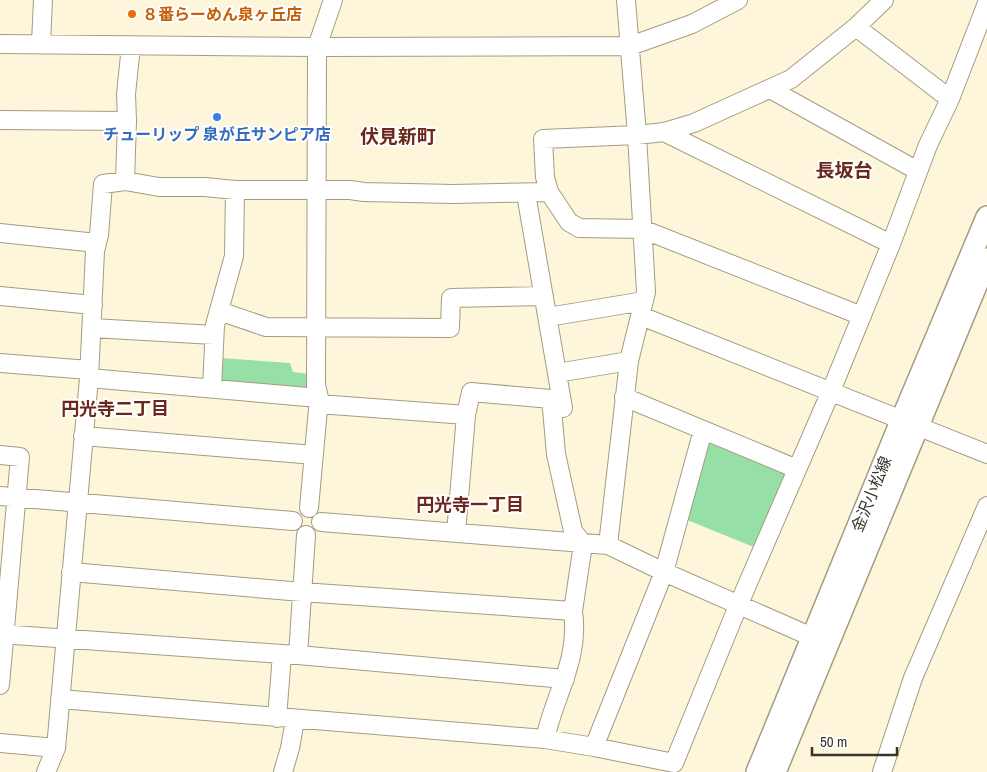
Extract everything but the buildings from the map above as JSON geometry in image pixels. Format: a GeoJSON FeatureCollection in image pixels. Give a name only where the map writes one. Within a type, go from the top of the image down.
{"type":"FeatureCollection","features":[{"type":"Feature","properties":{"kind":"main road","name":"金沢小松線"},"geometry":{"type":"LineString","coordinates":[[775,772],[910,423],[987,217]]}},
{"type":"Feature","properties":{"kind":"main road","name":"金沢小松線"},"geometry":{"type":"LineString","coordinates":[[757,772],[812,637],[987,259]]}},
{"type":"Feature","properties":{"kind":"street"},"geometry":{"type":"LineString","coordinates":[[41,43],[42,0]]}},
{"type":"Feature","properties":{"kind":"street"},"geometry":{"type":"LineString","coordinates":[[309,508],[319,401],[316,385],[317,47],[333,0]]}},
{"type":"Feature","properties":{"kind":"street"},"geometry":{"type":"LineString","coordinates":[[608,545],[629,361],[646,292],[637,135],[626,0]]}},
{"type":"Feature","properties":{"kind":"street"},"geometry":{"type":"LineString","coordinates":[[0,44],[317,47],[630,46],[692,24],[738,0]]}},
{"type":"Feature","properties":{"kind":"street"},"geometry":{"type":"LineString","coordinates":[[862,316],[642,228],[579,228],[569,222],[549,192],[545,177],[542,139],[637,135],[664,132],[694,124],[798,74],[856,28],[884,0]]}},
{"type":"Feature","properties":{"kind":"street"},"geometry":{"type":"LineString","coordinates":[[60,699],[295,720],[545,739],[674,763],[738,606],[862,316],[928,145],[950,99],[987,1]]}},
{"type":"Feature","properties":{"kind":"street"},"geometry":{"type":"LineString","coordinates":[[856,28],[950,99]]}},
{"type":"Feature","properties":{"kind":"street"},"geometry":{"type":"LineString","coordinates":[[125,181],[126,94],[131,46]]}},
{"type":"Feature","properties":{"kind":"street"},"geometry":{"type":"LineString","coordinates":[[770,89],[918,171]]}},
{"type":"Feature","properties":{"kind":"street"},"geometry":{"type":"LineString","coordinates":[[0,120],[127,121]]}},
{"type":"Feature","properties":{"kind":"street"},"geometry":{"type":"LineString","coordinates":[[664,132],[891,244]]}},
{"type":"Feature","properties":{"kind":"street"},"geometry":{"type":"LineString","coordinates":[[46,772],[56,748],[89,374],[95,251],[99,235],[103,184],[125,181],[159,187],[453,194],[526,194],[549,192]]}},
{"type":"Feature","properties":{"kind":"street"},"geometry":{"type":"LineString","coordinates":[[212,388],[214,335],[234,256],[235,190]]}},
{"type":"Feature","properties":{"kind":"street"},"geometry":{"type":"LineString","coordinates":[[526,194],[563,408],[552,409]]}},
{"type":"Feature","properties":{"kind":"street"},"geometry":{"type":"LineString","coordinates":[[0,233],[97,243]]}},
{"type":"Feature","properties":{"kind":"street"},"geometry":{"type":"LineString","coordinates":[[0,296],[93,305]]}},
{"type":"Feature","properties":{"kind":"street"},"geometry":{"type":"LineString","coordinates":[[219,311],[266,327],[450,328],[451,298],[544,296]]}},
{"type":"Feature","properties":{"kind":"street"},"geometry":{"type":"LineString","coordinates":[[548,317],[642,308],[831,391],[910,423],[985,448]]}},
{"type":"Feature","properties":{"kind":"street"},"geometry":{"type":"LineString","coordinates":[[92,328],[214,335]]}},
{"type":"Feature","properties":{"kind":"street"},"geometry":{"type":"LineString","coordinates":[[557,373],[629,361]]}},
{"type":"Feature","properties":{"kind":"street"},"geometry":{"type":"LineString","coordinates":[[0,363],[319,401],[466,415]]}},
{"type":"Feature","properties":{"kind":"street"},"geometry":{"type":"LineString","coordinates":[[456,533],[466,415],[470,392],[551,399],[556,454],[573,531],[583,544],[573,611],[576,629],[570,664],[549,719],[545,739]]}},
{"type":"Feature","properties":{"kind":"street"},"geometry":{"type":"LineString","coordinates":[[624,397],[797,469]]}},
{"type":"Feature","properties":{"kind":"street"},"geometry":{"type":"LineString","coordinates":[[594,747],[664,572],[702,430]]}},
{"type":"Feature","properties":{"kind":"street"},"geometry":{"type":"LineString","coordinates":[[84,436],[314,455]]}},
{"type":"Feature","properties":{"kind":"street"},"geometry":{"type":"LineString","coordinates":[[0,455],[20,457],[18,498],[7,546],[0,685]]}},
{"type":"Feature","properties":{"kind":"street"},"geometry":{"type":"LineString","coordinates":[[0,496],[294,521]]}},
{"type":"Feature","properties":{"kind":"street"},"geometry":{"type":"LineString","coordinates":[[882,772],[913,678],[987,506]]}},
{"type":"Feature","properties":{"kind":"street"},"geometry":{"type":"LineString","coordinates":[[309,508],[319,514],[321,522],[318,530],[306,535],[296,529],[294,521],[294,516],[300,510],[309,508]]}},
{"type":"Feature","properties":{"kind":"street"},"geometry":{"type":"LineString","coordinates":[[321,522],[608,545],[738,606],[812,637]]}},
{"type":"Feature","properties":{"kind":"street"},"geometry":{"type":"LineString","coordinates":[[277,718],[302,592],[306,535]]}},
{"type":"Feature","properties":{"kind":"street"},"geometry":{"type":"LineString","coordinates":[[71,572],[302,592],[573,611]]}},
{"type":"Feature","properties":{"kind":"street"},"geometry":{"type":"LineString","coordinates":[[3,634],[565,678]]}},
{"type":"Feature","properties":{"kind":"street"},"geometry":{"type":"LineString","coordinates":[[284,772],[295,720]]}},
{"type":"Feature","properties":{"kind":"street"},"geometry":{"type":"LineString","coordinates":[[0,743],[56,748]]}},
{"type":"Feature","properties":{"kind":"green space"},"geometry":{"type":"Polygon","coordinates":[[[220,358],[290,363],[293,372],[310,374],[307,391],[220,383],[220,358]]]}},
{"type":"Feature","properties":{"kind":"green space"},"geometry":{"type":"Polygon","coordinates":[[[708,443],[786,471],[756,548],[685,519],[708,443]]]}},
{"type":"Feature","properties":{"kind":"place","name":"８番らーめん泉ヶ丘店"},"geometry":{"type":"Point","coordinates":[132,14]}},
{"type":"Feature","properties":{"kind":"place","name":"チューリップ 泉が丘サンピア店"},"geometry":{"type":"Point","coordinates":[217,117]}},
{"type":"Feature","properties":{"kind":"district","name":"伏見新町"},"geometry":{"type":"Point","coordinates":[398,136]}},
{"type":"Feature","properties":{"kind":"district","name":"長坂台"},"geometry":{"type":"Point","coordinates":[844,170]}},
{"type":"Feature","properties":{"kind":"district","name":"円光寺二丁目"},"geometry":{"type":"Point","coordinates":[115,408]}},
{"type":"Feature","properties":{"kind":"district","name":"円光寺一丁目"},"geometry":{"type":"Point","coordinates":[470,504]}}]}
